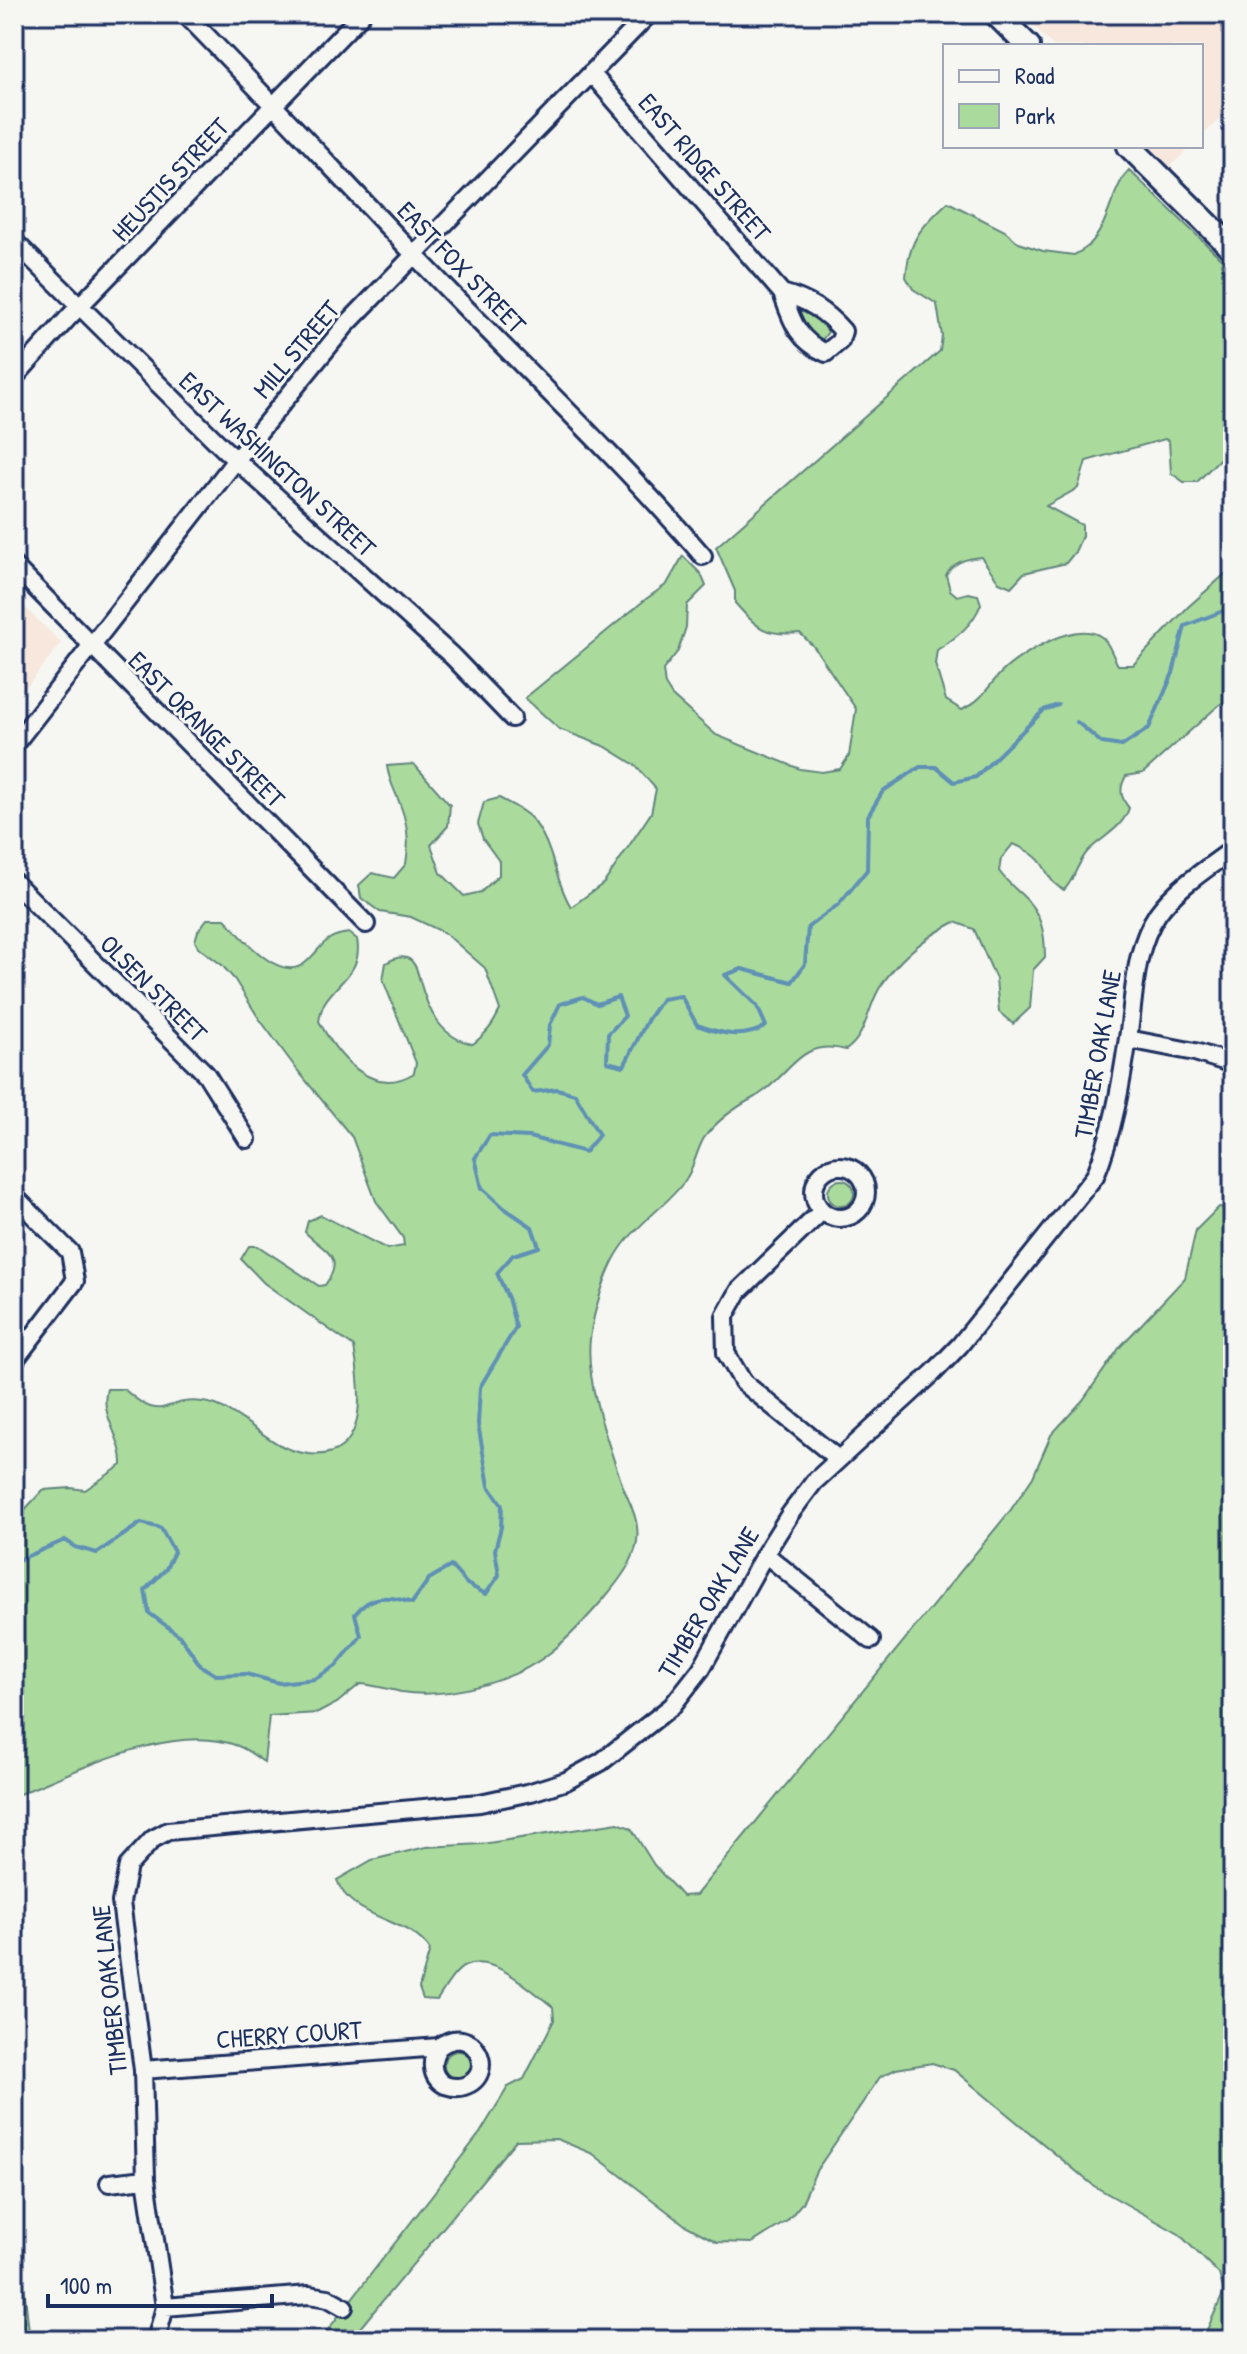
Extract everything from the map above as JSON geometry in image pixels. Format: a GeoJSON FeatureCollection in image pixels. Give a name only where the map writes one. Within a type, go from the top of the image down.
{"type":"FeatureCollection","features":[{"type":"Feature","properties":{"kind":"street","name":"EAST FOX STREET"},"geometry":{"type":"LineString","coordinates":[[185,14],[622,467],[703,556]]}},
{"type":"Feature","properties":{"kind":"street","name":"HEUSTIS STREET"},"geometry":{"type":"LineString","coordinates":[[14,378],[80,305],[362,14]]}},
{"type":"Feature","properties":{"kind":"street","name":"MILL STREET"},"geometry":{"type":"LineString","coordinates":[[14,745],[236,460],[346,325],[649,14]]}},
{"type":"Feature","properties":{"kind":"street"},"geometry":{"type":"LineString","coordinates":[[996,14],[1026,44]]}},
{"type":"Feature","properties":{"kind":"street","name":"EAST RIDGE STREET"},"geometry":{"type":"LineString","coordinates":[[591,73],[782,293]]}},
{"type":"Feature","properties":{"kind":"street"},"geometry":{"type":"LineString","coordinates":[[1131,148],[1233,249]]}},
{"type":"Feature","properties":{"kind":"street","name":"EAST WASHINGTON STREET"},"geometry":{"type":"LineString","coordinates":[[14,241],[236,460],[452,656],[512,718]]}},
{"type":"Feature","properties":{"kind":"street","name":"EAST ORANGE STREET"},"geometry":{"type":"LineString","coordinates":[[14,566],[366,924]]}},
{"type":"Feature","properties":{"kind":"street","name":"TIMBER OAK LANE"},"geometry":{"type":"LineString","coordinates":[[165,2307],[146,2179],[143,2070],[121,1902],[128,1866],[153,1839],[168,1831],[480,1803],[531,1792],[566,1781],[601,1762],[672,1706],[701,1669],[765,1554],[809,1488],[960,1345],[1095,1176],[1106,1151],[1128,1039],[1138,958],[1150,929],[1159,913],[1179,891],[1233,849]]}},
{"type":"Feature","properties":{"kind":"street","name":"OLSEN STREET"},"geometry":{"type":"LineString","coordinates":[[14,882],[206,1074],[247,1139]]}},
{"type":"Feature","properties":{"kind":"street"},"geometry":{"type":"LineString","coordinates":[[1128,1039],[1195,1052],[1233,1064]]}},
{"type":"Feature","properties":{"kind":"street"},"geometry":{"type":"LineString","coordinates":[[14,1196],[70,1252],[75,1281],[14,1361]]}},
{"type":"Feature","properties":{"kind":"street"},"geometry":{"type":"LineString","coordinates":[[822,1211],[739,1291],[725,1316],[726,1353],[743,1382],[838,1459]]}},
{"type":"Feature","properties":{"kind":"street"},"geometry":{"type":"LineString","coordinates":[[765,1554],[871,1640]]}},
{"type":"Feature","properties":{"kind":"street","name":"CHERRY COURT"},"geometry":{"type":"LineString","coordinates":[[143,2070],[439,2047]]}},
{"type":"Feature","properties":{"kind":"street"},"geometry":{"type":"LineString","coordinates":[[109,2183],[146,2179]]}},
{"type":"Feature","properties":{"kind":"street"},"geometry":{"type":"LineString","coordinates":[[156,2340],[165,2307],[309,2295],[328,2298],[344,2307]]}},
{"type":"Feature","properties":{"kind":"shaded area"},"geometry":{"type":"Polygon","coordinates":[[[1022,14],[1233,14],[1233,106],[1203,135],[1203,44],[1051,44],[1022,14]]]}},
{"type":"Feature","properties":{"kind":"shaded area"},"geometry":{"type":"Polygon","coordinates":[[[1152,148],[1189,148],[1170,167],[1152,148]]]}},
{"type":"Feature","properties":{"kind":"shaded area"},"geometry":{"type":"Polygon","coordinates":[[[14,597],[61,643],[14,703],[14,597]]]}},
{"type":"Feature","properties":{"kind":"green space"},"geometry":{"type":"Polygon","coordinates":[[[1129,170],[1233,270],[1233,445],[1197,482],[1184,482],[1171,473],[1169,441],[1165,439],[1086,461],[1078,488],[1046,506],[1082,525],[1082,536],[1075,552],[1066,563],[1024,573],[1011,587],[999,582],[981,557],[952,567],[946,575],[950,590],[957,596],[968,593],[978,595],[981,604],[963,630],[937,650],[935,664],[946,700],[962,710],[980,697],[1010,665],[1035,648],[1065,635],[1092,633],[1105,640],[1118,665],[1133,665],[1188,607],[1233,567],[1233,697],[1219,705],[1143,773],[1126,776],[1122,792],[1129,808],[1126,815],[1117,827],[1088,851],[1064,890],[1053,882],[1036,858],[1020,847],[1013,844],[1001,859],[999,871],[1028,901],[1043,930],[1045,957],[1033,970],[1030,1008],[1013,1024],[999,1012],[996,979],[974,929],[955,922],[944,928],[912,950],[886,978],[853,1044],[846,1050],[829,1047],[805,1054],[767,1089],[715,1125],[704,1138],[684,1182],[621,1248],[610,1267],[597,1304],[589,1356],[599,1414],[635,1517],[636,1546],[624,1573],[612,1589],[580,1626],[551,1652],[519,1672],[480,1686],[419,1694],[360,1684],[337,1703],[318,1713],[269,1716],[264,1762],[238,1746],[212,1740],[184,1740],[124,1753],[14,1796],[14,1527],[16,1519],[43,1490],[85,1490],[122,1465],[119,1445],[106,1408],[107,1389],[124,1389],[148,1406],[157,1408],[190,1401],[213,1404],[233,1413],[284,1447],[311,1454],[332,1452],[344,1445],[357,1421],[359,1390],[354,1347],[264,1283],[241,1259],[249,1246],[258,1246],[319,1286],[325,1285],[334,1267],[333,1260],[305,1232],[308,1221],[321,1215],[387,1249],[404,1246],[403,1238],[376,1201],[352,1137],[298,1071],[235,980],[222,965],[198,947],[195,941],[198,931],[207,919],[225,919],[250,946],[272,963],[295,968],[305,963],[333,937],[349,933],[357,939],[357,959],[349,974],[325,1002],[319,1021],[346,1060],[370,1077],[384,1081],[399,1080],[414,1073],[416,1063],[383,980],[386,963],[394,959],[403,957],[411,961],[438,1022],[452,1036],[473,1044],[489,1029],[500,1010],[485,968],[445,933],[411,917],[380,912],[361,898],[359,885],[372,873],[394,878],[406,864],[408,843],[405,821],[387,766],[414,764],[450,805],[448,826],[431,845],[441,873],[464,896],[481,892],[499,875],[499,861],[483,839],[478,824],[484,802],[499,798],[525,813],[539,829],[571,907],[604,883],[651,813],[656,789],[635,765],[606,747],[559,729],[525,698],[667,584],[683,556],[701,574],[706,586],[687,605],[686,627],[678,651],[663,670],[665,685],[672,696],[716,735],[800,769],[822,772],[840,769],[849,756],[856,709],[814,647],[800,633],[763,629],[735,603],[735,591],[716,547],[940,351],[942,336],[937,304],[913,289],[906,277],[913,243],[930,219],[948,202],[1005,231],[1019,243],[1043,251],[1074,255],[1097,236],[1118,187],[1129,170]]]}},
{"type":"Feature","properties":{"kind":"green space"},"geometry":{"type":"Polygon","coordinates":[[[798,304],[820,317],[828,332],[822,340],[806,333],[795,308],[798,304]]]}},
{"type":"Feature","properties":{"kind":"green space"},"geometry":{"type":"Polygon","coordinates":[[[841,1180],[850,1184],[854,1193],[850,1202],[841,1206],[832,1202],[828,1193],[832,1184],[841,1180]]]}},
{"type":"Feature","properties":{"kind":"green space"},"geometry":{"type":"Polygon","coordinates":[[[1219,1207],[1233,1210],[1233,2340],[1195,2340],[1207,2330],[1224,2292],[1219,2274],[1179,2234],[1094,2186],[954,2070],[932,2063],[896,2069],[880,2077],[816,2171],[802,2203],[787,2221],[752,2243],[717,2242],[685,2225],[593,2154],[557,2139],[516,2140],[350,2340],[320,2340],[480,2133],[508,2087],[524,2079],[554,2020],[553,2007],[524,1984],[500,1969],[476,1963],[461,1968],[437,2000],[423,1999],[419,1988],[430,1950],[408,1930],[354,1903],[337,1880],[372,1860],[426,1847],[482,1844],[618,1823],[631,1828],[654,1865],[682,1896],[696,1895],[1010,1511],[1033,1477],[1051,1435],[1083,1400],[1120,1347],[1185,1278],[1196,1230],[1219,1207]]]}},
{"type":"Feature","properties":{"kind":"green space"},"geometry":{"type":"Polygon","coordinates":[[[458,2051],[468,2055],[472,2065],[468,2075],[458,2079],[448,2075],[444,2065],[448,2055],[458,2051]]]}},
{"type":"Feature","properties":{"kind":"green space"},"geometry":{"type":"Polygon","coordinates":[[[14,2198],[30,2340],[14,2340],[14,2198]]]}},
{"type":"Feature","properties":{"kind":"waterway"},"geometry":{"type":"LineString","coordinates":[[1077,722],[1102,743],[1122,746],[1149,728],[1173,673],[1185,626],[1233,607]]}},
{"type":"Feature","properties":{"kind":"waterway"},"geometry":{"type":"LineString","coordinates":[[14,1562],[65,1540],[75,1547],[97,1553],[141,1523],[161,1528],[174,1552],[166,1569],[145,1590],[149,1613],[180,1636],[201,1666],[216,1675],[246,1674],[279,1683],[315,1679],[336,1666],[361,1636],[355,1614],[361,1607],[381,1598],[412,1603],[429,1579],[451,1566],[467,1584],[486,1594],[499,1575],[495,1550],[502,1505],[489,1486],[478,1424],[480,1387],[516,1327],[497,1273],[513,1255],[539,1247],[532,1227],[482,1188],[475,1158],[490,1135],[529,1137],[585,1152],[599,1135],[575,1094],[557,1089],[533,1092],[522,1075],[548,1045],[550,1025],[560,1004],[583,997],[597,1004],[618,997],[625,1016],[608,1034],[607,1062],[624,1066],[662,999],[681,996],[697,1025],[715,1031],[741,1034],[766,1026],[757,1006],[725,975],[742,969],[792,982],[805,964],[808,927],[839,904],[867,870],[868,816],[883,791],[920,767],[936,767],[954,782],[976,777],[1044,710],[1058,705]]}}]}
